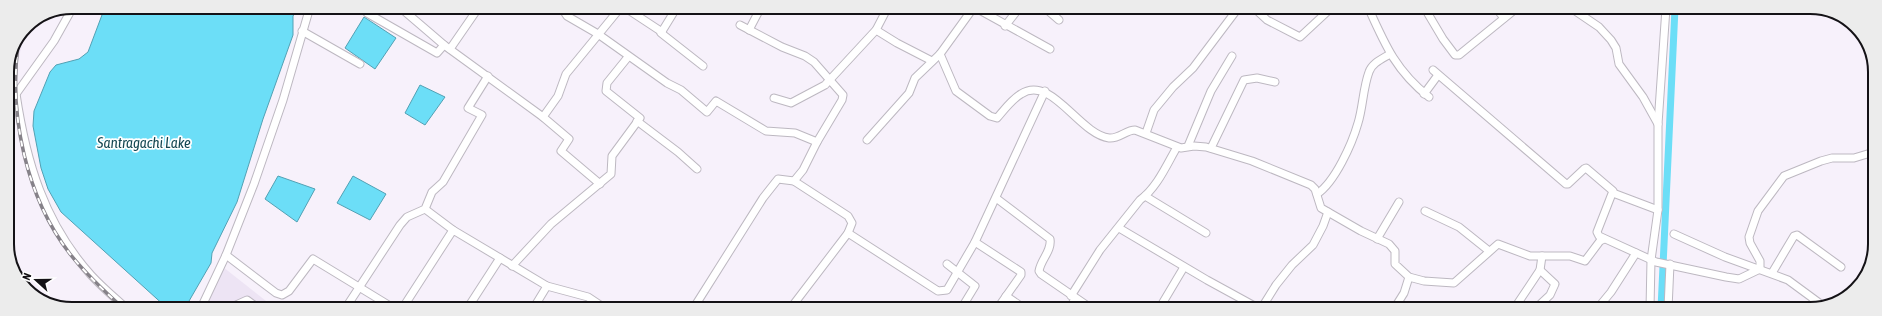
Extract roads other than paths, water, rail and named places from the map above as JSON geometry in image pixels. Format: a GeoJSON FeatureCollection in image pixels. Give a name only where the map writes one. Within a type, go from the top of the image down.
{"type":"FeatureCollection","features":[{"type":"Feature","properties":{"kind":"street"},"geometry":{"type":"LineString","coordinates":[[14,99],[54,41],[69,14]]}},
{"type":"Feature","properties":{"kind":"street"},"geometry":{"type":"LineString","coordinates":[[204,302],[226,255],[254,184],[283,100],[308,14]]}},
{"type":"Feature","properties":{"kind":"street"},"geometry":{"type":"LineString","coordinates":[[369,14],[437,53],[447,47],[473,14]]}},
{"type":"Feature","properties":{"kind":"street"},"geometry":{"type":"LineString","coordinates":[[408,14],[447,47],[543,117],[569,139],[561,151],[600,184]]}},
{"type":"Feature","properties":{"kind":"street"},"geometry":{"type":"LineString","coordinates":[[566,14],[598,34],[667,84],[680,90],[707,112],[716,101],[766,131],[795,133],[816,142]]}},
{"type":"Feature","properties":{"kind":"street"},"geometry":{"type":"LineString","coordinates":[[543,117],[558,96],[566,74],[615,14]]}},
{"type":"Feature","properties":{"kind":"street"},"geometry":{"type":"LineString","coordinates":[[635,14],[662,32],[665,37],[703,66]]}},
{"type":"Feature","properties":{"kind":"street"},"geometry":{"type":"LineString","coordinates":[[662,32],[673,14]]}},
{"type":"Feature","properties":{"kind":"street"},"geometry":{"type":"LineString","coordinates":[[749,30],[757,14]]}},
{"type":"Feature","properties":{"kind":"street"},"geometry":{"type":"LineString","coordinates":[[774,98],[791,103],[825,86],[876,30],[884,14]]}},
{"type":"Feature","properties":{"kind":"street"},"geometry":{"type":"LineString","coordinates":[[867,140],[909,93],[915,78],[940,54],[969,14]]}},
{"type":"Feature","properties":{"kind":"street"},"geometry":{"type":"LineString","coordinates":[[985,14],[1005,26],[1050,49]]}},
{"type":"Feature","properties":{"kind":"street"},"geometry":{"type":"LineString","coordinates":[[1005,26],[1014,14]]}},
{"type":"Feature","properties":{"kind":"street"},"geometry":{"type":"LineString","coordinates":[[1052,14],[1059,20]]}},
{"type":"Feature","properties":{"kind":"street"},"geometry":{"type":"LineString","coordinates":[[1146,133],[1154,110],[1173,87],[1193,68],[1231,14]]}},
{"type":"Feature","properties":{"kind":"street"},"geometry":{"type":"LineString","coordinates":[[1261,14],[1267,20],[1300,37],[1326,14]]}},
{"type":"Feature","properties":{"kind":"street"},"geometry":{"type":"LineString","coordinates":[[1373,14],[1390,54],[1413,84],[1427,96],[1436,73],[1566,184],[1568,184],[1586,168],[1613,191],[1613,193],[1658,210]]}},
{"type":"Feature","properties":{"kind":"street"},"geometry":{"type":"LineString","coordinates":[[1428,14],[1455,55],[1459,55],[1510,14]]}},
{"type":"Feature","properties":{"kind":"street"},"geometry":{"type":"LineString","coordinates":[[1500,14],[1504,18]]}},
{"type":"Feature","properties":{"kind":"street"},"geometry":{"type":"LineString","coordinates":[[1580,14],[1599,27],[1611,40],[1616,48],[1620,64],[1658,124]]}},
{"type":"Feature","properties":{"kind":"street"},"geometry":{"type":"LineString","coordinates":[[1651,302],[1658,210],[1658,124],[1666,14]]}},
{"type":"Feature","properties":{"kind":"street"},"geometry":{"type":"LineString","coordinates":[[740,25],[782,47],[805,56],[814,62],[843,95],[842,100],[816,142],[802,170],[794,181]]}},
{"type":"Feature","properties":{"kind":"street"},"geometry":{"type":"LineString","coordinates":[[876,30],[897,43],[932,61]]}},
{"type":"Feature","properties":{"kind":"street"},"geometry":{"type":"LineString","coordinates":[[302,31],[360,64]]}},
{"type":"Feature","properties":{"kind":"street"},"geometry":{"type":"LineString","coordinates":[[940,54],[956,91],[990,116],[997,118],[1020,94],[1030,90],[1045,91],[1078,120],[1103,136],[1116,137],[1132,130],[1146,133],[1177,146],[1201,146],[1211,148],[1252,161],[1311,185],[1316,188],[1320,206],[1361,232],[1393,247],[1395,264],[1409,276],[1424,281],[1454,284],[1498,244],[1530,256],[1570,256],[1585,261],[1600,241],[1604,240]]}},
{"type":"Feature","properties":{"kind":"street"},"geometry":{"type":"LineString","coordinates":[[1317,194],[1326,188],[1348,149],[1358,124],[1369,71],[1376,62],[1390,54]]}},
{"type":"Feature","properties":{"kind":"street"},"geometry":{"type":"LineString","coordinates":[[1188,146],[1211,91],[1232,56]]}},
{"type":"Feature","properties":{"kind":"street"},"geometry":{"type":"LineString","coordinates":[[512,266],[551,224],[611,174],[612,156],[640,118],[605,88],[628,57]]}},
{"type":"Feature","properties":{"kind":"street"},"geometry":{"type":"LineString","coordinates":[[349,302],[407,217],[425,209],[432,192],[442,182],[482,115],[468,108],[488,76]]}},
{"type":"Feature","properties":{"kind":"street"},"geometry":{"type":"LineString","coordinates":[[1211,148],[1244,80],[1257,78],[1275,82]]}},
{"type":"Feature","properties":{"kind":"street"},"geometry":{"type":"LineString","coordinates":[[848,233],[938,291],[947,290],[975,242],[1045,91]]}},
{"type":"Feature","properties":{"kind":"street"},"geometry":{"type":"LineString","coordinates":[[16,94],[31,169],[40,195],[72,252],[90,274],[120,302]]}},
{"type":"Feature","properties":{"kind":"street"},"geometry":{"type":"LineString","coordinates":[[637,122],[678,152],[697,169]]}},
{"type":"Feature","properties":{"kind":"street"},"geometry":{"type":"LineString","coordinates":[[1071,302],[1100,250],[1140,200],[1146,196],[1177,146]]}},
{"type":"Feature","properties":{"kind":"street"},"geometry":{"type":"LineString","coordinates":[[1760,269],[1760,261],[1750,243],[1749,237],[1758,211],[1784,176],[1832,158],[1854,158],[1868,154]]}},
{"type":"Feature","properties":{"kind":"street"},"geometry":{"type":"LineString","coordinates":[[697,302],[766,193],[778,179],[794,181],[848,216],[852,223],[848,233],[795,302]]}},
{"type":"Feature","properties":{"kind":"street"},"geometry":{"type":"LineString","coordinates":[[1613,193],[1597,232],[1604,240],[1654,261],[1739,279],[1760,269]]}},
{"type":"Feature","properties":{"kind":"street"},"geometry":{"type":"LineString","coordinates":[[1146,196],[1206,234]]}},
{"type":"Feature","properties":{"kind":"street"},"geometry":{"type":"LineString","coordinates":[[996,198],[1049,236],[1051,242],[1049,250],[1039,271],[1081,302]]}},
{"type":"Feature","properties":{"kind":"street"},"geometry":{"type":"LineString","coordinates":[[1377,239],[1399,202]]}},
{"type":"Feature","properties":{"kind":"street"},"geometry":{"type":"LineString","coordinates":[[425,209],[453,230],[547,286],[588,297],[596,302]]}},
{"type":"Feature","properties":{"kind":"street"},"geometry":{"type":"LineString","coordinates":[[1425,211],[1459,227],[1490,251]]}},
{"type":"Feature","properties":{"kind":"street"},"geometry":{"type":"LineString","coordinates":[[1265,302],[1276,285],[1292,265],[1313,245],[1323,226],[1328,212]]}},
{"type":"Feature","properties":{"kind":"street"},"geometry":{"type":"LineString","coordinates":[[1119,228],[1184,267],[1248,302]]}},
{"type":"Feature","properties":{"kind":"street"},"geometry":{"type":"LineString","coordinates":[[406,302],[453,230]]}},
{"type":"Feature","properties":{"kind":"street"},"geometry":{"type":"LineString","coordinates":[[1674,234],[1725,256],[1788,280],[1817,301]]}},
{"type":"Feature","properties":{"kind":"street"},"geometry":{"type":"LineString","coordinates":[[1772,273],[1790,242],[1794,236],[1797,235],[1841,267]]}},
{"type":"Feature","properties":{"kind":"street"},"geometry":{"type":"LineString","coordinates":[[975,242],[1021,272],[1021,276],[1002,302]]}},
{"type":"Feature","properties":{"kind":"street"},"geometry":{"type":"LineString","coordinates":[[1602,302],[1636,253]]}},
{"type":"Feature","properties":{"kind":"street"},"geometry":{"type":"LineString","coordinates":[[226,255],[282,295],[289,291],[313,259],[384,302]]}},
{"type":"Feature","properties":{"kind":"street"},"geometry":{"type":"LineString","coordinates":[[1519,302],[1540,270],[1542,256]]}},
{"type":"Feature","properties":{"kind":"street"},"geometry":{"type":"LineString","coordinates":[[471,302],[500,258]]}},
{"type":"Feature","properties":{"kind":"street"},"geometry":{"type":"LineString","coordinates":[[947,264],[975,286],[965,302]]}},
{"type":"Feature","properties":{"kind":"street"},"geometry":{"type":"LineString","coordinates":[[1668,302],[1670,264]]}},
{"type":"Feature","properties":{"kind":"street"},"geometry":{"type":"LineString","coordinates":[[1163,302],[1184,267]]}},
{"type":"Feature","properties":{"kind":"street"},"geometry":{"type":"LineString","coordinates":[[1540,270],[1555,284],[1550,295],[1542,302]]}},
{"type":"Feature","properties":{"kind":"street"},"geometry":{"type":"LineString","coordinates":[[1398,302],[1404,293],[1409,276]]}},
{"type":"Feature","properties":{"kind":"street"},"geometry":{"type":"LineString","coordinates":[[537,302],[547,286]]}},
{"type":"Feature","properties":{"kind":"street"},"geometry":{"type":"LineString","coordinates":[[1006,296],[1015,302]]}},
{"type":"Feature","properties":{"kind":"water","name":"Santragachi Lake"},"geometry":{"type":"Polygon","coordinates":[[[102,14],[294,14],[293,16],[293,35],[263,119],[237,202],[212,253],[211,263],[188,302],[160,302],[61,212],[48,189],[41,168],[33,126],[34,111],[50,72],[56,65],[79,59],[88,52],[102,14]]]}},
{"type":"Feature","properties":{"kind":"water"},"geometry":{"type":"Polygon","coordinates":[[[364,17],[396,38],[375,69],[345,48],[364,17]]]}},
{"type":"Feature","properties":{"kind":"water"},"geometry":{"type":"Polygon","coordinates":[[[420,85],[445,97],[425,125],[405,113],[420,85]]]}},
{"type":"Feature","properties":{"kind":"water"},"geometry":{"type":"Polygon","coordinates":[[[278,176],[315,189],[297,222],[265,199],[278,176]]]}},
{"type":"Feature","properties":{"kind":"water"},"geometry":{"type":"Polygon","coordinates":[[[353,176],[386,194],[370,220],[337,203],[353,176]]]}},
{"type":"Feature","properties":{"kind":"waterway"},"geometry":{"type":"LineString","coordinates":[[1661,302],[1675,14]]}},
{"type":"Feature","properties":{"kind":"railway"},"geometry":{"type":"LineString","coordinates":[[18,52],[16,100],[19,127],[24,155],[32,182],[42,207],[55,232],[70,254],[95,282],[117,302]]}}]}
